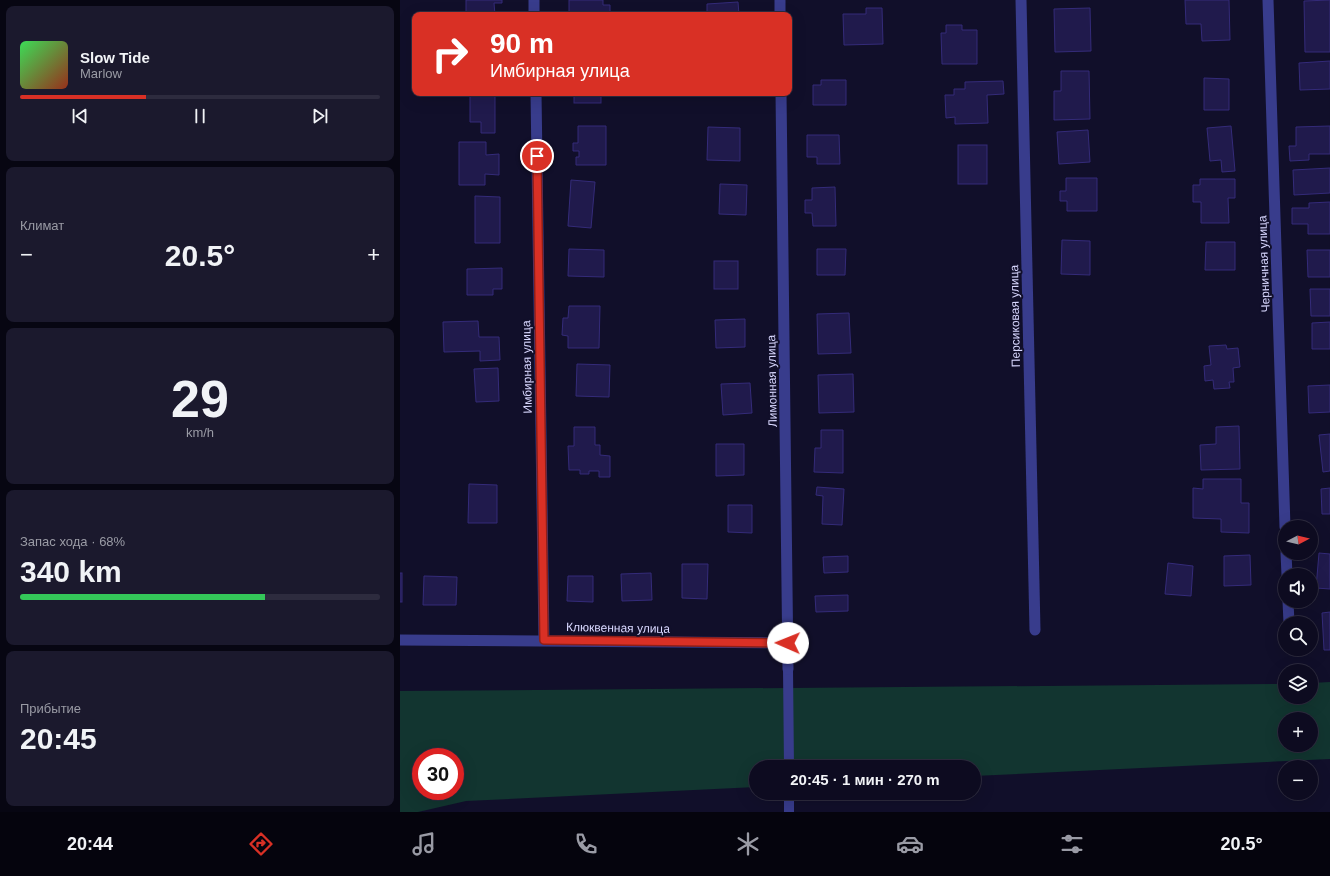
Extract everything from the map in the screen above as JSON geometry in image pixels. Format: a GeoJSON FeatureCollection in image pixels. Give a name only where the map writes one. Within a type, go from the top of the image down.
{"type":"FeatureCollection","features":[{"type":"Feature","properties":{"kind":"street"},"geometry":{"type":"LineString","coordinates":[[534,0],[534,12]]}},
{"type":"Feature","properties":{"kind":"street"},"geometry":{"type":"LineString","coordinates":[[780,0],[780,12]]}},
{"type":"Feature","properties":{"kind":"street","name":"Персиковая улица"},"geometry":{"type":"LineString","coordinates":[[1021,0],[1035,630]]}},
{"type":"Feature","properties":{"kind":"street","name":"Черничная улица"},"geometry":{"type":"LineString","coordinates":[[1268,0],[1285,520]]}},
{"type":"Feature","properties":{"kind":"street","name":"Имбирная улица"},"geometry":{"type":"LineString","coordinates":[[536,96],[544,640]]}},
{"type":"Feature","properties":{"kind":"street","name":"Лимонная улица"},"geometry":{"type":"LineString","coordinates":[[781,96],[788,669]]}},
{"type":"Feature","properties":{"kind":"street","name":"Клюквенная улица"},"geometry":{"type":"LineString","coordinates":[[400,640],[788,643]]}},
{"type":"Feature","properties":{"kind":"lane"},"geometry":{"type":"LineString","coordinates":[[788,669],[789,760]]}},
{"type":"Feature","properties":{"kind":"lane"},"geometry":{"type":"LineString","coordinates":[[789,800],[789,812]]}},
{"type":"Feature","properties":{"kind":"green space"},"geometry":{"type":"Polygon","coordinates":[[[1330,682],[1330,759],[1278,760],[1278,761],[981,776],[981,760],[749,760],[749,787],[466,801],[418,812],[400,812],[400,691],[1278,684],[1278,704],[1318,704],[1318,683],[1330,682]]]}},
{"type":"Feature","properties":{"kind":"building"},"geometry":{"type":"Polygon","coordinates":[[[466,0],[502,0],[502,3],[494,3],[495,12],[466,12],[466,0]]]}},
{"type":"Feature","properties":{"kind":"building"},"geometry":{"type":"Polygon","coordinates":[[[569,0],[603,0],[603,5],[610,5],[610,12],[569,12],[569,0]]]}},
{"type":"Feature","properties":{"kind":"building"},"geometry":{"type":"Polygon","coordinates":[[[1185,0],[1229,0],[1230,40],[1202,41],[1201,24],[1186,24],[1185,0]]]}},
{"type":"Feature","properties":{"kind":"building"},"geometry":{"type":"Polygon","coordinates":[[[1330,0],[1330,52],[1305,52],[1304,1],[1330,0]]]}},
{"type":"Feature","properties":{"kind":"building"},"geometry":{"type":"Polygon","coordinates":[[[738,2],[739,12],[707,12],[707,4],[738,2]]]}},
{"type":"Feature","properties":{"kind":"building"},"geometry":{"type":"Polygon","coordinates":[[[866,8],[882,8],[883,44],[844,45],[843,14],[866,14],[866,8]]]}},
{"type":"Feature","properties":{"kind":"building"},"geometry":{"type":"Polygon","coordinates":[[[1090,8],[1091,51],[1055,52],[1054,9],[1090,8]]]}},
{"type":"Feature","properties":{"kind":"building"},"geometry":{"type":"Polygon","coordinates":[[[946,25],[962,25],[962,30],[977,30],[977,64],[942,64],[941,33],[946,33],[946,25]]]}},
{"type":"Feature","properties":{"kind":"building"},"geometry":{"type":"Polygon","coordinates":[[[1330,61],[1330,89],[1300,90],[1299,63],[1330,61]]]}},
{"type":"Feature","properties":{"kind":"building"},"geometry":{"type":"Polygon","coordinates":[[[1061,71],[1089,71],[1090,119],[1054,120],[1054,91],[1061,91],[1061,71]]]}},
{"type":"Feature","properties":{"kind":"building"},"geometry":{"type":"Polygon","coordinates":[[[1204,78],[1229,79],[1229,110],[1204,110],[1204,78]]]}},
{"type":"Feature","properties":{"kind":"building"},"geometry":{"type":"Polygon","coordinates":[[[821,80],[846,80],[846,105],[813,105],[813,85],[821,85],[821,80]]]}},
{"type":"Feature","properties":{"kind":"building"},"geometry":{"type":"Polygon","coordinates":[[[1003,81],[1004,94],[987,95],[988,123],[955,124],[955,117],[946,118],[945,95],[954,95],[954,89],[965,89],[965,82],[1003,81]]]}},
{"type":"Feature","properties":{"kind":"building"},"geometry":{"type":"Polygon","coordinates":[[[470,96],[495,96],[495,133],[481,133],[481,122],[470,122],[470,96]]]}},
{"type":"Feature","properties":{"kind":"building"},"geometry":{"type":"Polygon","coordinates":[[[574,96],[601,96],[601,103],[574,103],[574,96]]]}},
{"type":"Feature","properties":{"kind":"building"},"geometry":{"type":"Polygon","coordinates":[[[578,126],[606,126],[606,165],[576,165],[576,157],[579,157],[579,151],[573,151],[573,143],[578,143],[578,126]]]}},
{"type":"Feature","properties":{"kind":"building"},"geometry":{"type":"Polygon","coordinates":[[[1231,126],[1235,171],[1222,172],[1221,160],[1210,161],[1207,128],[1231,126]]]}},
{"type":"Feature","properties":{"kind":"building"},"geometry":{"type":"Polygon","coordinates":[[[1330,126],[1330,154],[1309,154],[1309,160],[1290,161],[1289,146],[1296,146],[1296,127],[1330,126]]]}},
{"type":"Feature","properties":{"kind":"building"},"geometry":{"type":"Polygon","coordinates":[[[708,127],[740,128],[740,161],[707,160],[708,127]]]}},
{"type":"Feature","properties":{"kind":"building"},"geometry":{"type":"Polygon","coordinates":[[[1088,130],[1090,162],[1059,164],[1057,132],[1088,130]]]}},
{"type":"Feature","properties":{"kind":"building"},"geometry":{"type":"Polygon","coordinates":[[[807,135],[839,135],[840,164],[817,164],[817,157],[807,157],[807,135]]]}},
{"type":"Feature","properties":{"kind":"building"},"geometry":{"type":"Polygon","coordinates":[[[459,142],[486,142],[486,155],[499,154],[499,175],[485,174],[485,185],[459,185],[459,142]]]}},
{"type":"Feature","properties":{"kind":"building"},"geometry":{"type":"Polygon","coordinates":[[[958,145],[987,145],[987,184],[958,184],[958,145]]]}},
{"type":"Feature","properties":{"kind":"building"},"geometry":{"type":"Polygon","coordinates":[[[1330,168],[1330,193],[1294,195],[1293,170],[1330,168]]]}},
{"type":"Feature","properties":{"kind":"building"},"geometry":{"type":"Polygon","coordinates":[[[1066,178],[1097,178],[1097,211],[1067,211],[1067,201],[1060,201],[1060,191],[1066,191],[1066,178]]]}},
{"type":"Feature","properties":{"kind":"building"},"geometry":{"type":"Polygon","coordinates":[[[1200,179],[1235,179],[1235,198],[1228,198],[1229,223],[1201,223],[1201,202],[1193,202],[1193,185],[1200,185],[1200,179]]]}},
{"type":"Feature","properties":{"kind":"building"},"geometry":{"type":"Polygon","coordinates":[[[571,180],[595,182],[591,228],[568,226],[571,180]]]}},
{"type":"Feature","properties":{"kind":"building"},"geometry":{"type":"Polygon","coordinates":[[[720,184],[747,185],[746,215],[719,214],[720,184]]]}},
{"type":"Feature","properties":{"kind":"building"},"geometry":{"type":"Polygon","coordinates":[[[835,187],[836,226],[813,226],[812,213],[805,213],[805,200],[812,200],[812,188],[835,187]]]}},
{"type":"Feature","properties":{"kind":"building"},"geometry":{"type":"Polygon","coordinates":[[[475,196],[500,197],[500,243],[475,243],[475,196]]]}},
{"type":"Feature","properties":{"kind":"building"},"geometry":{"type":"Polygon","coordinates":[[[1330,202],[1330,234],[1308,234],[1308,224],[1292,224],[1292,208],[1309,208],[1309,203],[1330,202]]]}},
{"type":"Feature","properties":{"kind":"building"},"geometry":{"type":"Polygon","coordinates":[[[1062,240],[1090,241],[1090,275],[1061,274],[1062,240]]]}},
{"type":"Feature","properties":{"kind":"building"},"geometry":{"type":"Polygon","coordinates":[[[1206,242],[1235,242],[1235,270],[1205,270],[1206,242]]]}},
{"type":"Feature","properties":{"kind":"building"},"geometry":{"type":"Polygon","coordinates":[[[569,249],[604,250],[604,277],[568,276],[569,249]]]}},
{"type":"Feature","properties":{"kind":"building"},"geometry":{"type":"Polygon","coordinates":[[[817,249],[846,249],[845,275],[817,275],[817,249]]]}},
{"type":"Feature","properties":{"kind":"building"},"geometry":{"type":"Polygon","coordinates":[[[1307,250],[1330,250],[1330,277],[1308,277],[1307,250]]]}},
{"type":"Feature","properties":{"kind":"building"},"geometry":{"type":"Polygon","coordinates":[[[714,261],[738,261],[738,289],[714,289],[714,261]]]}},
{"type":"Feature","properties":{"kind":"building"},"geometry":{"type":"Polygon","coordinates":[[[502,268],[502,289],[493,289],[493,295],[467,295],[467,269],[502,268]]]}},
{"type":"Feature","properties":{"kind":"building"},"geometry":{"type":"Polygon","coordinates":[[[1310,289],[1330,289],[1330,316],[1311,316],[1310,289]]]}},
{"type":"Feature","properties":{"kind":"building"},"geometry":{"type":"Polygon","coordinates":[[[569,306],[600,306],[599,348],[568,348],[568,336],[562,335],[563,318],[568,318],[569,306]]]}},
{"type":"Feature","properties":{"kind":"building"},"geometry":{"type":"Polygon","coordinates":[[[849,313],[851,353],[818,354],[817,314],[849,313]]]}},
{"type":"Feature","properties":{"kind":"building"},"geometry":{"type":"Polygon","coordinates":[[[745,319],[745,347],[716,348],[715,320],[745,319]]]}},
{"type":"Feature","properties":{"kind":"building"},"geometry":{"type":"Polygon","coordinates":[[[478,321],[479,337],[499,337],[500,360],[480,361],[480,351],[444,352],[443,322],[478,321]]]}},
{"type":"Feature","properties":{"kind":"building"},"geometry":{"type":"Polygon","coordinates":[[[1330,322],[1330,349],[1312,349],[1312,323],[1330,322]]]}},
{"type":"Feature","properties":{"kind":"building"},"geometry":{"type":"Polygon","coordinates":[[[1226,345],[1227,349],[1238,348],[1240,367],[1233,368],[1234,382],[1229,382],[1230,388],[1214,389],[1213,380],[1205,381],[1204,366],[1211,365],[1209,346],[1226,345]]]}},
{"type":"Feature","properties":{"kind":"building"},"geometry":{"type":"Polygon","coordinates":[[[577,364],[610,365],[609,397],[576,396],[577,364]]]}},
{"type":"Feature","properties":{"kind":"building"},"geometry":{"type":"Polygon","coordinates":[[[498,368],[499,401],[476,402],[474,369],[498,368]]]}},
{"type":"Feature","properties":{"kind":"building"},"geometry":{"type":"Polygon","coordinates":[[[853,374],[854,412],[819,413],[818,375],[853,374]]]}},
{"type":"Feature","properties":{"kind":"building"},"geometry":{"type":"Polygon","coordinates":[[[750,383],[752,413],[723,415],[721,384],[750,383]]]}},
{"type":"Feature","properties":{"kind":"building"},"geometry":{"type":"Polygon","coordinates":[[[1330,385],[1330,412],[1309,413],[1308,386],[1330,385]]]}},
{"type":"Feature","properties":{"kind":"building"},"geometry":{"type":"Polygon","coordinates":[[[1239,426],[1240,469],[1201,470],[1200,445],[1216,444],[1216,427],[1239,426]]]}},
{"type":"Feature","properties":{"kind":"building"},"geometry":{"type":"Polygon","coordinates":[[[574,427],[595,427],[595,445],[600,445],[600,455],[610,456],[610,477],[599,477],[599,471],[589,471],[589,474],[580,474],[580,470],[569,470],[568,446],[574,446],[574,427]]]}},
{"type":"Feature","properties":{"kind":"building"},"geometry":{"type":"Polygon","coordinates":[[[821,430],[843,430],[843,473],[814,472],[815,448],[821,448],[821,430]]]}},
{"type":"Feature","properties":{"kind":"building"},"geometry":{"type":"Polygon","coordinates":[[[1330,434],[1330,471],[1323,472],[1319,435],[1330,434]]]}},
{"type":"Feature","properties":{"kind":"building"},"geometry":{"type":"Polygon","coordinates":[[[716,444],[744,444],[744,475],[716,476],[716,444]]]}},
{"type":"Feature","properties":{"kind":"building"},"geometry":{"type":"Polygon","coordinates":[[[1203,479],[1241,479],[1241,503],[1249,503],[1249,533],[1221,532],[1221,519],[1193,518],[1193,488],[1203,489],[1203,479]]]}},
{"type":"Feature","properties":{"kind":"building"},"geometry":{"type":"Polygon","coordinates":[[[469,484],[497,485],[497,523],[468,523],[469,484]]]}},
{"type":"Feature","properties":{"kind":"building"},"geometry":{"type":"Polygon","coordinates":[[[817,487],[844,489],[842,525],[822,524],[823,496],[816,495],[817,487]]]}},
{"type":"Feature","properties":{"kind":"building"},"geometry":{"type":"Polygon","coordinates":[[[1330,488],[1330,514],[1322,514],[1321,489],[1330,488]]]}},
{"type":"Feature","properties":{"kind":"building"},"geometry":{"type":"Polygon","coordinates":[[[728,505],[752,505],[752,533],[728,532],[728,505]]]}},
{"type":"Feature","properties":{"kind":"building"},"geometry":{"type":"Polygon","coordinates":[[[1319,553],[1330,554],[1330,589],[1318,588],[1319,553]]]}},
{"type":"Feature","properties":{"kind":"building"},"geometry":{"type":"Polygon","coordinates":[[[1250,555],[1251,585],[1224,586],[1224,556],[1250,555]]]}},
{"type":"Feature","properties":{"kind":"building"},"geometry":{"type":"Polygon","coordinates":[[[848,556],[848,572],[824,573],[823,557],[848,556]]]}},
{"type":"Feature","properties":{"kind":"building"},"geometry":{"type":"Polygon","coordinates":[[[1168,563],[1193,566],[1191,596],[1165,594],[1168,563]]]}},
{"type":"Feature","properties":{"kind":"building"},"geometry":{"type":"Polygon","coordinates":[[[682,564],[708,564],[707,599],[682,598],[682,564]]]}},
{"type":"Feature","properties":{"kind":"building"},"geometry":{"type":"Polygon","coordinates":[[[400,573],[402,573],[402,602],[400,602],[400,573]]]}},
{"type":"Feature","properties":{"kind":"building"},"geometry":{"type":"Polygon","coordinates":[[[651,573],[652,600],[622,601],[621,574],[651,573]]]}},
{"type":"Feature","properties":{"kind":"building"},"geometry":{"type":"Polygon","coordinates":[[[424,576],[457,577],[456,605],[423,605],[424,576]]]}},
{"type":"Feature","properties":{"kind":"building"},"geometry":{"type":"Polygon","coordinates":[[[568,576],[593,576],[593,602],[567,601],[568,576]]]}},
{"type":"Feature","properties":{"kind":"building"},"geometry":{"type":"Polygon","coordinates":[[[848,595],[848,611],[816,612],[815,596],[848,595]]]}},
{"type":"Feature","properties":{"kind":"building"},"geometry":{"type":"Polygon","coordinates":[[[1330,612],[1330,650],[1324,650],[1322,613],[1330,612]]]}},
{"type":"Feature","properties":{"kind":"route"},"geometry":{"type":"LineString","coordinates":[[537,156],[544,640],[788,643]]}}]}
